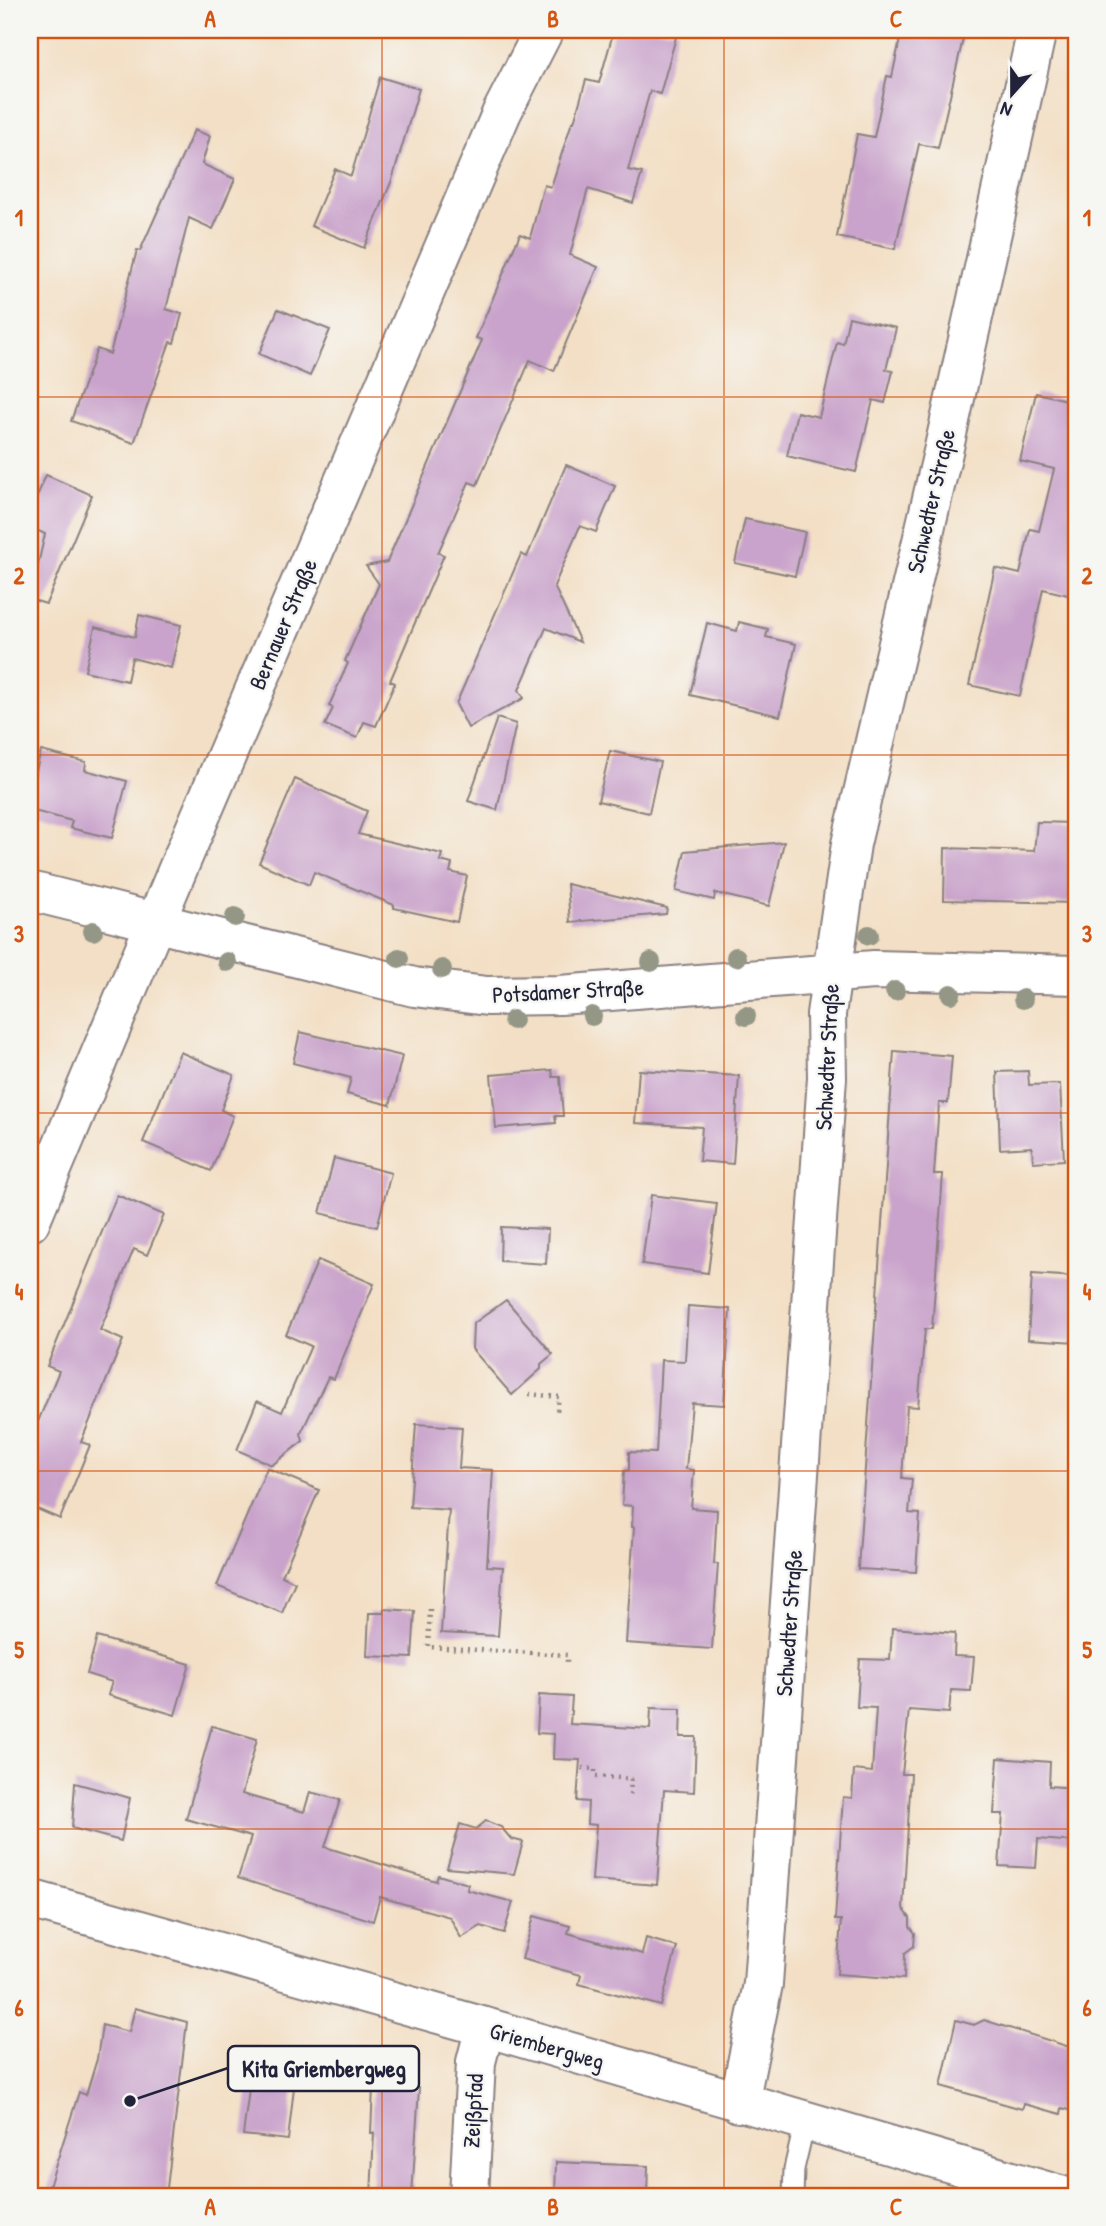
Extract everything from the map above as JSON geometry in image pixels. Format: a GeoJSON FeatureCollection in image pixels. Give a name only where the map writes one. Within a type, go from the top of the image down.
{"type":"FeatureCollection","features":[{"type":"Feature","properties":{"kind":"street","name":"Bernauer Straße"},"geometry":{"type":"LineString","coordinates":[[30,1222],[502,112],[544,30]]}},
{"type":"Feature","properties":{"kind":"street","name":"Schwedter Straße"},"geometry":{"type":"LineString","coordinates":[[739,2103],[763,1984],[827,1078],[826,1014],[831,973],[851,844],[943,452],[1037,30]]}},
{"type":"Feature","properties":{"kind":"street","name":"Potsdamer Straße"},"geometry":{"type":"LineString","coordinates":[[30,891],[414,986],[487,996],[560,995],[874,970],[1076,975]]}},
{"type":"Feature","properties":{"kind":"street","name":"Griembergweg"},"geometry":{"type":"LineString","coordinates":[[30,1899],[1063,2196]]}},
{"type":"Feature","properties":{"kind":"street","name":"Zeißpfad"},"geometry":{"type":"LineString","coordinates":[[469,2196],[476,2062],[485,2028]]}},
{"type":"Feature","properties":{"kind":"lane"},"geometry":{"type":"LineString","coordinates":[[793,2196],[794,2169],[805,2122]]}},
{"type":"Feature","properties":{"kind":"path"},"geometry":{"type":"LineString","coordinates":[[529,1394],[559,1397],[557,1411]]}},
{"type":"Feature","properties":{"kind":"path"},"geometry":{"type":"LineString","coordinates":[[429,1609],[428,1647],[568,1655],[567,1664]]}},
{"type":"Feature","properties":{"kind":"path"},"geometry":{"type":"LineString","coordinates":[[582,1768],[595,1769],[595,1776],[631,1779],[630,1796]]}},
{"type":"Feature","properties":{"kind":"building"},"geometry":{"type":"Polygon","coordinates":[[[614,30],[678,30],[660,94],[650,91],[628,170],[642,173],[633,203],[588,189],[570,255],[598,267],[554,371],[530,360],[477,485],[469,482],[438,553],[444,555],[390,681],[395,683],[376,726],[364,722],[357,738],[325,725],[333,708],[329,706],[348,663],[345,661],[379,584],[366,566],[387,562],[482,340],[476,338],[520,234],[530,238],[544,185],[551,187],[586,80],[599,83],[614,30]]]}},
{"type":"Feature","properties":{"kind":"building"},"geometry":{"type":"Polygon","coordinates":[[[902,30],[965,30],[938,148],[919,144],[895,249],[837,237],[857,134],[874,137],[887,76],[892,77],[902,30]]]}},
{"type":"Feature","properties":{"kind":"building"},"geometry":{"type":"Polygon","coordinates":[[[380,77],[419,89],[392,180],[364,248],[311,226],[335,169],[351,176],[380,77]]]}},
{"type":"Feature","properties":{"kind":"building"},"geometry":{"type":"Polygon","coordinates":[[[194,130],[210,136],[202,164],[235,179],[213,229],[189,218],[166,309],[182,314],[174,343],[170,342],[134,443],[71,421],[97,349],[110,354],[137,250],[140,251],[194,130]]]}},
{"type":"Feature","properties":{"kind":"building"},"geometry":{"type":"Polygon","coordinates":[[[278,309],[330,330],[310,376],[259,354],[278,309]]]}},
{"type":"Feature","properties":{"kind":"building"},"geometry":{"type":"Polygon","coordinates":[[[849,317],[896,328],[886,370],[893,371],[885,403],[873,400],[856,472],[787,456],[797,412],[819,417],[837,342],[843,344],[849,317]]]}},
{"type":"Feature","properties":{"kind":"building"},"geometry":{"type":"Polygon","coordinates":[[[1036,393],[1076,402],[1076,597],[1043,589],[1020,696],[969,685],[995,568],[1020,574],[1030,529],[1039,531],[1054,469],[1020,461],[1036,393]]]}},
{"type":"Feature","properties":{"kind":"building"},"geometry":{"type":"Polygon","coordinates":[[[566,465],[615,486],[596,532],[580,526],[554,586],[580,642],[546,628],[519,690],[524,698],[468,728],[456,704],[521,554],[527,557],[566,465]]]}},
{"type":"Feature","properties":{"kind":"building"},"geometry":{"type":"Polygon","coordinates":[[[46,475],[92,495],[46,604],[30,599],[45,534],[30,527],[30,513],[46,475]]]}},
{"type":"Feature","properties":{"kind":"building"},"geometry":{"type":"Polygon","coordinates":[[[745,519],[805,532],[795,576],[735,563],[745,519]]]}},
{"type":"Feature","properties":{"kind":"building"},"geometry":{"type":"Polygon","coordinates":[[[139,615],[181,625],[171,668],[132,658],[127,681],[85,671],[95,627],[135,637],[139,615]]]}},
{"type":"Feature","properties":{"kind":"building"},"geometry":{"type":"Polygon","coordinates":[[[739,622],[768,629],[766,637],[796,644],[780,716],[690,695],[707,623],[737,631],[739,622]]]}},
{"type":"Feature","properties":{"kind":"building"},"geometry":{"type":"Polygon","coordinates":[[[497,718],[516,724],[497,810],[468,801],[497,718]]]}},
{"type":"Feature","properties":{"kind":"building"},"geometry":{"type":"Polygon","coordinates":[[[41,751],[86,762],[85,770],[127,781],[112,838],[70,828],[72,821],[30,810],[30,795],[41,751]]]}},
{"type":"Feature","properties":{"kind":"building"},"geometry":{"type":"Polygon","coordinates":[[[610,751],[660,762],[649,813],[598,801],[610,751]]]}},
{"type":"Feature","properties":{"kind":"building"},"geometry":{"type":"Polygon","coordinates":[[[295,779],[367,811],[358,834],[442,854],[440,861],[452,864],[450,872],[467,876],[457,922],[394,908],[394,905],[314,872],[309,885],[259,863],[295,779]]]}},
{"type":"Feature","properties":{"kind":"building"},"geometry":{"type":"Polygon","coordinates":[[[1037,822],[1072,823],[1072,845],[1076,845],[1076,903],[944,900],[945,848],[1034,851],[1037,822]]]}},
{"type":"Feature","properties":{"kind":"building"},"geometry":{"type":"Polygon","coordinates":[[[784,842],[769,906],[715,893],[714,900],[676,891],[685,851],[784,842]]]}},
{"type":"Feature","properties":{"kind":"building"},"geometry":{"type":"Polygon","coordinates":[[[567,884],[667,908],[666,914],[570,922],[567,884]]]}},
{"type":"Feature","properties":{"kind":"building"},"geometry":{"type":"Polygon","coordinates":[[[300,1032],[402,1056],[390,1105],[347,1094],[351,1078],[293,1063],[300,1032]]]}},
{"type":"Feature","properties":{"kind":"building"},"geometry":{"type":"Polygon","coordinates":[[[894,1051],[952,1056],[948,1103],[939,1103],[934,1174],[943,1174],[932,1329],[925,1329],[918,1407],[907,1406],[902,1478],[912,1479],[909,1513],[920,1514],[916,1572],[858,1569],[894,1051]]]}},
{"type":"Feature","properties":{"kind":"building"},"geometry":{"type":"Polygon","coordinates":[[[180,1052],[234,1075],[221,1110],[233,1116],[211,1171],[143,1142],[180,1052]]]}},
{"type":"Feature","properties":{"kind":"building"},"geometry":{"type":"Polygon","coordinates":[[[552,1070],[553,1077],[560,1077],[563,1116],[555,1116],[556,1123],[496,1128],[491,1075],[552,1070]]]}},
{"type":"Feature","properties":{"kind":"building"},"geometry":{"type":"Polygon","coordinates":[[[639,1070],[739,1076],[733,1164],[699,1161],[702,1127],[635,1123],[639,1070]]]}},
{"type":"Feature","properties":{"kind":"building"},"geometry":{"type":"Polygon","coordinates":[[[1028,1071],[1029,1085],[1060,1084],[1064,1160],[1033,1162],[1032,1147],[1000,1149],[997,1072],[1028,1071]]]}},
{"type":"Feature","properties":{"kind":"building"},"geometry":{"type":"Polygon","coordinates":[[[334,1158],[391,1173],[377,1227],[320,1213],[334,1158]]]}},
{"type":"Feature","properties":{"kind":"building"},"geometry":{"type":"Polygon","coordinates":[[[117,1195],[164,1215],[147,1255],[134,1249],[100,1330],[123,1340],[81,1442],[90,1445],[60,1519],[30,1506],[30,1441],[59,1371],[47,1366],[117,1195]]]}},
{"type":"Feature","properties":{"kind":"building"},"geometry":{"type":"Polygon","coordinates":[[[651,1195],[717,1203],[708,1273],[642,1264],[651,1195]]]}},
{"type":"Feature","properties":{"kind":"building"},"geometry":{"type":"Polygon","coordinates":[[[501,1227],[548,1229],[546,1264],[500,1261],[501,1227]]]}},
{"type":"Feature","properties":{"kind":"building"},"geometry":{"type":"Polygon","coordinates":[[[318,1260],[374,1284],[334,1379],[328,1377],[301,1433],[303,1441],[272,1465],[237,1450],[257,1401],[282,1412],[311,1346],[286,1335],[318,1260]]]}},
{"type":"Feature","properties":{"kind":"building"},"geometry":{"type":"Polygon","coordinates":[[[1032,1274],[1076,1277],[1076,1342],[1028,1339],[1032,1274]]]}},
{"type":"Feature","properties":{"kind":"building"},"geometry":{"type":"Polygon","coordinates":[[[506,1300],[553,1354],[541,1364],[541,1369],[512,1395],[472,1349],[473,1324],[506,1300]]]}},
{"type":"Feature","properties":{"kind":"building"},"geometry":{"type":"Polygon","coordinates":[[[688,1306],[730,1309],[724,1405],[692,1403],[686,1469],[694,1470],[691,1508],[717,1510],[714,1564],[718,1564],[712,1649],[626,1643],[634,1527],[633,1506],[622,1505],[624,1471],[629,1470],[629,1452],[656,1453],[661,1360],[685,1361],[688,1306]]]}},
{"type":"Feature","properties":{"kind":"building"},"geometry":{"type":"Polygon","coordinates":[[[416,1424],[462,1427],[459,1468],[493,1470],[487,1566],[503,1567],[498,1636],[441,1633],[449,1510],[410,1507],[416,1424]]]}},
{"type":"Feature","properties":{"kind":"building"},"geometry":{"type":"Polygon","coordinates":[[[267,1468],[319,1490],[282,1576],[295,1582],[282,1613],[217,1586],[267,1468]]]}},
{"type":"Feature","properties":{"kind":"building"},"geometry":{"type":"Polygon","coordinates":[[[384,1609],[415,1611],[412,1658],[367,1656],[369,1613],[384,1613],[384,1609]]]}},
{"type":"Feature","properties":{"kind":"building"},"geometry":{"type":"Polygon","coordinates":[[[892,1628],[955,1633],[954,1656],[974,1657],[971,1691],[951,1690],[949,1713],[909,1710],[902,1774],[911,1774],[903,1908],[915,1933],[914,1946],[905,1953],[904,1979],[837,1974],[841,1920],[835,1920],[843,1797],[852,1798],[854,1770],[872,1772],[876,1708],[857,1707],[860,1659],[890,1660],[892,1628]]]}},
{"type":"Feature","properties":{"kind":"building"},"geometry":{"type":"Polygon","coordinates":[[[97,1637],[190,1664],[175,1715],[108,1695],[112,1682],[87,1674],[97,1637]]]}},
{"type":"Feature","properties":{"kind":"building"},"geometry":{"type":"Polygon","coordinates":[[[539,1695],[572,1697],[570,1724],[650,1729],[651,1708],[681,1709],[680,1737],[696,1737],[694,1792],[664,1790],[657,1885],[592,1880],[596,1825],[587,1824],[588,1802],[577,1801],[580,1760],[553,1759],[554,1734],[537,1733],[539,1695]]]}},
{"type":"Feature","properties":{"kind":"building"},"geometry":{"type":"Polygon","coordinates":[[[212,1726],[257,1739],[242,1794],[304,1812],[310,1792],[340,1800],[325,1847],[436,1881],[438,1875],[468,1884],[467,1890],[513,1902],[504,1933],[481,1926],[461,1938],[450,1917],[380,1897],[373,1921],[238,1878],[251,1837],[186,1819],[212,1726]]]}},
{"type":"Feature","properties":{"kind":"building"},"geometry":{"type":"Polygon","coordinates":[[[998,1758],[1050,1762],[1049,1786],[1076,1788],[1076,1842],[1038,1839],[1036,1868],[999,1866],[1003,1814],[994,1814],[998,1758]]]}},
{"type":"Feature","properties":{"kind":"building"},"geometry":{"type":"Polygon","coordinates":[[[75,1783],[130,1798],[121,1841],[72,1828],[75,1783]]]}},
{"type":"Feature","properties":{"kind":"building"},"geometry":{"type":"Polygon","coordinates":[[[486,1821],[501,1827],[511,1839],[523,1842],[514,1874],[447,1868],[460,1824],[476,1829],[486,1821]]]}},
{"type":"Feature","properties":{"kind":"building"},"geometry":{"type":"Polygon","coordinates":[[[534,1916],[570,1926],[568,1933],[642,1954],[646,1938],[677,1947],[661,2006],[579,1984],[581,1975],[522,1959],[534,1916]]]}},
{"type":"Feature","properties":{"kind":"building"},"geometry":{"type":"Polygon","coordinates":[[[135,2008],[187,2022],[166,2196],[46,2196],[79,2092],[86,2095],[97,2059],[102,2025],[129,2032],[135,2008]]]}},
{"type":"Feature","properties":{"kind":"building"},"geometry":{"type":"Polygon","coordinates":[[[956,2020],[974,2025],[984,2020],[1076,2049],[1076,2112],[1062,2108],[1061,2114],[1024,2104],[1022,2109],[941,2086],[956,2020]]]}},
{"type":"Feature","properties":{"kind":"building"},"geometry":{"type":"Polygon","coordinates":[[[250,2081],[294,2087],[288,2140],[243,2135],[250,2081]]]}},
{"type":"Feature","properties":{"kind":"building"},"geometry":{"type":"Polygon","coordinates":[[[373,2087],[419,2088],[412,2196],[371,2196],[373,2087]]]}},
{"type":"Feature","properties":{"kind":"building"},"geometry":{"type":"Polygon","coordinates":[[[556,2162],[648,2166],[647,2196],[555,2196],[556,2162]]]}},
{"type":"Feature","properties":{"kind":"place","name":"Kita Griembergweg"},"geometry":{"type":"Point","coordinates":[130,2101]}}]}
